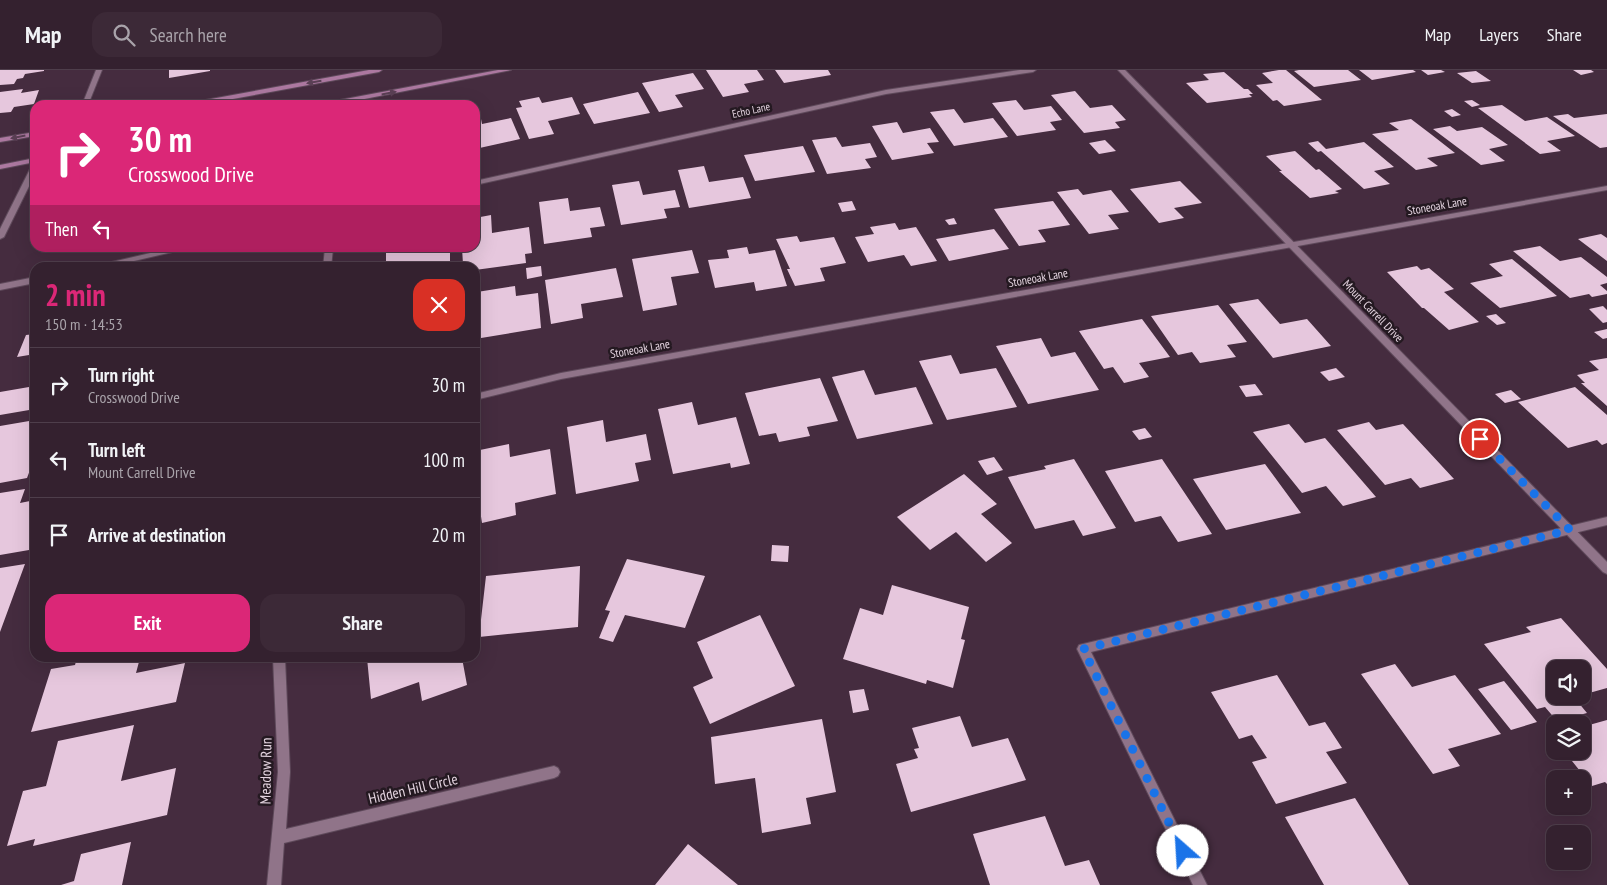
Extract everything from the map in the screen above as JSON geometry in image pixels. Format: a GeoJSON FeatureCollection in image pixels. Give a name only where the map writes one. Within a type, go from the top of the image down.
{"type":"FeatureCollection","features":[{"type":"Feature","properties":{"kind":"main road"},"geometry":{"type":"LineString","coordinates":[[216,100],[379,70]]}},
{"type":"Feature","properties":{"kind":"main road"},"geometry":{"type":"LineString","coordinates":[[350,100],[508,70]]}},
{"type":"Feature","properties":{"kind":"main road"},"geometry":{"type":"LineString","coordinates":[[0,140],[30,135]]}},
{"type":"Feature","properties":{"kind":"main road"},"geometry":{"type":"LineString","coordinates":[[0,167],[30,161]]}},
{"type":"Feature","properties":{"kind":"street"},"geometry":{"type":"LineString","coordinates":[[86,100],[99,70]]}},
{"type":"Feature","properties":{"kind":"street","name":"Echo Lane"},"geometry":{"type":"LineString","coordinates":[[480,182],[886,92],[1034,70]]}},
{"type":"Feature","properties":{"kind":"street","name":"Mount Carrell Drive"},"geometry":{"type":"LineString","coordinates":[[1121,70],[1607,569]]}},
{"type":"Feature","properties":{"kind":"street"},"geometry":{"type":"LineString","coordinates":[[0,236],[30,177]]}},
{"type":"Feature","properties":{"kind":"street","name":"Stoneoak Lane"},"geometry":{"type":"LineString","coordinates":[[480,396],[561,376],[1607,188]]}},
{"type":"Feature","properties":{"kind":"street"},"geometry":{"type":"LineString","coordinates":[[117,262],[163,252]]}},
{"type":"Feature","properties":{"kind":"street"},"geometry":{"type":"LineString","coordinates":[[0,287],[30,281]]}},
{"type":"Feature","properties":{"kind":"street"},"geometry":{"type":"LineString","coordinates":[[1200,885],[1083,649],[1607,521]]}},
{"type":"Feature","properties":{"kind":"street","name":"Meadow Run"},"geometry":{"type":"LineString","coordinates":[[274,885],[280,837],[284,772],[279,662]]}},
{"type":"Feature","properties":{"kind":"street","name":"Hidden Hill Circle"},"geometry":{"type":"LineString","coordinates":[[280,837],[554,772]]}},
{"type":"Feature","properties":{"kind":"building"},"geometry":{"type":"Polygon","coordinates":[[[0,70],[44,71],[25,74],[23,78],[17,79],[14,84],[0,85],[0,70]]]}},
{"type":"Feature","properties":{"kind":"building"},"geometry":{"type":"Polygon","coordinates":[[[169,70],[210,70],[210,71],[169,78],[169,70]]]}},
{"type":"Feature","properties":{"kind":"building"},"geometry":{"type":"Polygon","coordinates":[[[706,70],[757,70],[764,80],[744,84],[749,92],[723,97],[706,70]]]}},
{"type":"Feature","properties":{"kind":"building"},"geometry":{"type":"Polygon","coordinates":[[[775,70],[828,70],[831,75],[784,83],[775,70]]]}},
{"type":"Feature","properties":{"kind":"building"},"geometry":{"type":"Polygon","coordinates":[[[1286,70],[1322,100],[1284,106],[1277,100],[1273,101],[1256,85],[1273,83],[1262,73],[1286,70]]]}},
{"type":"Feature","properties":{"kind":"building"},"geometry":{"type":"Polygon","coordinates":[[[1348,70],[1361,80],[1314,87],[1294,71],[1348,70]]]}},
{"type":"Feature","properties":{"kind":"building"},"geometry":{"type":"Polygon","coordinates":[[[1359,70],[1413,70],[1416,72],[1372,80],[1359,70]]]}},
{"type":"Feature","properties":{"kind":"building"},"geometry":{"type":"Polygon","coordinates":[[[1421,70],[1441,70],[1445,72],[1428,75],[1421,70]]]}},
{"type":"Feature","properties":{"kind":"building"},"geometry":{"type":"Polygon","coordinates":[[[1573,70],[1591,70],[1594,72],[1581,75],[1573,70]]]}},
{"type":"Feature","properties":{"kind":"building"},"geometry":{"type":"Polygon","coordinates":[[[1476,71],[1491,81],[1472,83],[1457,73],[1476,71]]]}},
{"type":"Feature","properties":{"kind":"building"},"geometry":{"type":"Polygon","coordinates":[[[1224,72],[1244,89],[1248,89],[1253,94],[1249,94],[1252,97],[1207,103],[1186,83],[1209,80],[1203,74],[1224,72]]]}},
{"type":"Feature","properties":{"kind":"building"},"geometry":{"type":"Polygon","coordinates":[[[693,73],[704,89],[675,95],[683,107],[659,112],[642,83],[693,73]]]}},
{"type":"Feature","properties":{"kind":"building"},"geometry":{"type":"Polygon","coordinates":[[[23,89],[21,93],[39,90],[35,100],[30,100],[30,105],[14,107],[11,112],[0,113],[0,92],[23,89]]]}},
{"type":"Feature","properties":{"kind":"building"},"geometry":{"type":"Polygon","coordinates":[[[1075,91],[1090,108],[1112,105],[1126,120],[1115,122],[1120,128],[1084,133],[1051,95],[1075,91]]]}},
{"type":"Feature","properties":{"kind":"building"},"geometry":{"type":"Polygon","coordinates":[[[638,92],[650,113],[594,124],[583,104],[638,92]]]}},
{"type":"Feature","properties":{"kind":"building"},"geometry":{"type":"Polygon","coordinates":[[[539,97],[542,103],[572,97],[580,114],[548,121],[554,134],[529,139],[516,108],[522,107],[519,101],[539,97]]]}},
{"type":"Feature","properties":{"kind":"building"},"geometry":{"type":"Polygon","coordinates":[[[1016,100],[1024,110],[1051,106],[1062,120],[1050,122],[1056,130],[1017,136],[992,103],[1016,100]]]}},
{"type":"Feature","properties":{"kind":"building"},"geometry":{"type":"Polygon","coordinates":[[[1472,100],[1480,105],[1472,107],[1464,101],[1472,100]]]}},
{"type":"Feature","properties":{"kind":"building"},"geometry":{"type":"Polygon","coordinates":[[[1502,105],[1525,121],[1547,117],[1575,136],[1547,141],[1561,151],[1540,154],[1478,108],[1502,105]]]}},
{"type":"Feature","properties":{"kind":"building"},"geometry":{"type":"Polygon","coordinates":[[[954,109],[964,123],[993,118],[1008,137],[954,146],[930,112],[954,109]]]}},
{"type":"Feature","properties":{"kind":"building"},"geometry":{"type":"Polygon","coordinates":[[[1452,109],[1461,115],[1452,117],[1444,111],[1452,109]]]}},
{"type":"Feature","properties":{"kind":"building"},"geometry":{"type":"Polygon","coordinates":[[[1568,114],[1574,118],[1607,114],[1607,147],[1600,148],[1553,116],[1568,114]]]}},
{"type":"Feature","properties":{"kind":"building"},"geometry":{"type":"Polygon","coordinates":[[[511,118],[520,139],[480,148],[481,119],[482,124],[511,118]]]}},
{"type":"Feature","properties":{"kind":"building"},"geometry":{"type":"Polygon","coordinates":[[[1411,119],[1455,153],[1427,158],[1438,166],[1416,170],[1372,134],[1399,130],[1389,123],[1411,119]]]}},
{"type":"Feature","properties":{"kind":"building"},"geometry":{"type":"Polygon","coordinates":[[[897,122],[903,133],[930,128],[939,142],[927,143],[934,153],[892,160],[872,126],[897,122]]]}},
{"type":"Feature","properties":{"kind":"building"},"geometry":{"type":"Polygon","coordinates":[[[1450,126],[1457,131],[1482,127],[1508,145],[1489,149],[1505,161],[1481,165],[1433,129],[1450,126]]]}},
{"type":"Feature","properties":{"kind":"building"},"geometry":{"type":"Polygon","coordinates":[[[836,137],[842,147],[870,143],[877,157],[865,159],[871,168],[827,174],[812,140],[836,137]]]}},
{"type":"Feature","properties":{"kind":"building"},"geometry":{"type":"Polygon","coordinates":[[[1105,140],[1116,151],[1099,154],[1089,143],[1105,140]]]}},
{"type":"Feature","properties":{"kind":"building"},"geometry":{"type":"Polygon","coordinates":[[[1318,141],[1326,149],[1364,142],[1394,167],[1374,171],[1390,184],[1364,189],[1321,151],[1318,152],[1308,143],[1318,141]]]}},
{"type":"Feature","properties":{"kind":"building"},"geometry":{"type":"Polygon","coordinates":[[[803,146],[815,172],[755,181],[744,155],[803,146]]]}},
{"type":"Feature","properties":{"kind":"building"},"geometry":{"type":"Polygon","coordinates":[[[1295,151],[1316,170],[1319,169],[1342,189],[1335,191],[1339,193],[1310,198],[1279,171],[1282,171],[1266,156],[1295,151]]]}},
{"type":"Feature","properties":{"kind":"building"},"geometry":{"type":"Polygon","coordinates":[[[704,166],[709,182],[743,177],[751,198],[689,208],[678,170],[704,166]]]}},
{"type":"Feature","properties":{"kind":"building"},"geometry":{"type":"Polygon","coordinates":[[[639,181],[643,195],[675,190],[680,207],[664,209],[667,218],[621,225],[612,185],[639,181]]]}},
{"type":"Feature","properties":{"kind":"building"},"geometry":{"type":"Polygon","coordinates":[[[1180,181],[1202,203],[1174,208],[1184,218],[1159,223],[1130,189],[1180,181]]]}},
{"type":"Feature","properties":{"kind":"building"},"geometry":{"type":"Polygon","coordinates":[[[1078,189],[1083,195],[1111,190],[1129,212],[1108,215],[1119,229],[1089,234],[1057,192],[1078,189]]]}},
{"type":"Feature","properties":{"kind":"building"},"geometry":{"type":"Polygon","coordinates":[[[568,198],[570,211],[600,207],[605,226],[590,228],[592,237],[544,244],[539,202],[568,198]]]}},
{"type":"Feature","properties":{"kind":"building"},"geometry":{"type":"Polygon","coordinates":[[[852,201],[856,210],[842,212],[838,203],[852,201]]]}},
{"type":"Feature","properties":{"kind":"building"},"geometry":{"type":"Polygon","coordinates":[[[1053,201],[1070,225],[1038,230],[1046,242],[1019,246],[994,209],[1053,201]]]}},
{"type":"Feature","properties":{"kind":"building"},"geometry":{"type":"Polygon","coordinates":[[[491,215],[492,233],[529,227],[532,253],[525,254],[526,263],[480,269],[480,262],[463,262],[462,252],[480,252],[480,217],[491,215]]]}},
{"type":"Feature","properties":{"kind":"building"},"geometry":{"type":"Polygon","coordinates":[[[954,218],[957,224],[949,225],[945,220],[954,218]]]}},
{"type":"Feature","properties":{"kind":"building"},"geometry":{"type":"Polygon","coordinates":[[[895,223],[899,230],[916,227],[937,261],[911,266],[904,255],[868,262],[855,237],[874,234],[870,227],[895,223]]]}},
{"type":"Feature","properties":{"kind":"building"},"geometry":{"type":"Polygon","coordinates":[[[994,229],[1009,249],[949,261],[936,239],[994,229]]]}},
{"type":"Feature","properties":{"kind":"building"},"geometry":{"type":"Polygon","coordinates":[[[1601,234],[1607,238],[1607,261],[1578,239],[1601,234]]]}},
{"type":"Feature","properties":{"kind":"building"},"geometry":{"type":"Polygon","coordinates":[[[797,236],[800,242],[834,237],[846,263],[820,268],[825,281],[795,286],[787,269],[790,269],[776,239],[797,236]]]}},
{"type":"Feature","properties":{"kind":"building"},"geometry":{"type":"Polygon","coordinates":[[[1540,246],[1560,261],[1581,257],[1607,277],[1607,283],[1600,285],[1607,291],[1607,294],[1592,297],[1589,294],[1570,298],[1513,251],[1540,246]]]}},
{"type":"Feature","properties":{"kind":"building"},"geometry":{"type":"Polygon","coordinates":[[[747,247],[749,254],[775,250],[787,286],[756,291],[754,282],[715,288],[708,260],[729,258],[727,250],[747,247]]]}},
{"type":"Feature","properties":{"kind":"building"},"geometry":{"type":"Polygon","coordinates":[[[692,250],[699,273],[671,277],[677,305],[643,311],[632,259],[692,250]]]}},
{"type":"Feature","properties":{"kind":"building"},"geometry":{"type":"Polygon","coordinates":[[[386,252],[450,252],[450,262],[386,262],[386,252]]]}},
{"type":"Feature","properties":{"kind":"building"},"geometry":{"type":"Polygon","coordinates":[[[1512,259],[1557,296],[1500,308],[1470,283],[1503,276],[1489,264],[1512,259]]]}},
{"type":"Feature","properties":{"kind":"building"},"geometry":{"type":"Polygon","coordinates":[[[541,266],[542,276],[527,279],[526,268],[541,266]]]}},
{"type":"Feature","properties":{"kind":"building"},"geometry":{"type":"Polygon","coordinates":[[[1417,266],[1421,270],[1429,268],[1454,289],[1444,292],[1479,322],[1449,330],[1422,308],[1387,272],[1417,266]]]}},
{"type":"Feature","properties":{"kind":"building"},"geometry":{"type":"Polygon","coordinates":[[[616,268],[623,297],[581,304],[583,318],[551,324],[545,280],[616,268]]]}},
{"type":"Feature","properties":{"kind":"building"},"geometry":{"type":"Polygon","coordinates":[[[515,286],[516,296],[538,293],[541,328],[480,338],[480,292],[515,286]]]}},
{"type":"Feature","properties":{"kind":"building"},"geometry":{"type":"Polygon","coordinates":[[[1258,299],[1280,324],[1307,319],[1331,346],[1273,358],[1229,304],[1258,299]]]}},
{"type":"Feature","properties":{"kind":"building"},"geometry":{"type":"Polygon","coordinates":[[[1218,305],[1247,342],[1227,345],[1236,357],[1200,363],[1192,352],[1178,355],[1151,316],[1218,305]]]}},
{"type":"Feature","properties":{"kind":"building"},"geometry":{"type":"Polygon","coordinates":[[[1603,306],[1607,310],[1607,322],[1603,323],[1589,309],[1603,306]]]}},
{"type":"Feature","properties":{"kind":"building"},"geometry":{"type":"Polygon","coordinates":[[[1496,314],[1506,323],[1497,325],[1486,316],[1496,314]]]}},
{"type":"Feature","properties":{"kind":"building"},"geometry":{"type":"Polygon","coordinates":[[[1142,319],[1170,357],[1139,363],[1149,377],[1124,383],[1113,367],[1104,369],[1079,331],[1142,319]]]}},
{"type":"Feature","properties":{"kind":"building"},"geometry":{"type":"Polygon","coordinates":[[[1607,329],[1607,338],[1603,339],[1594,332],[1607,329]]]}},
{"type":"Feature","properties":{"kind":"building"},"geometry":{"type":"Polygon","coordinates":[[[26,335],[30,335],[30,355],[17,357],[26,335]]]}},
{"type":"Feature","properties":{"kind":"building"},"geometry":{"type":"Polygon","coordinates":[[[1041,338],[1051,357],[1075,352],[1099,390],[1028,404],[996,346],[1041,338]]]}},
{"type":"Feature","properties":{"kind":"building"},"geometry":{"type":"Polygon","coordinates":[[[951,355],[960,374],[996,368],[1017,407],[947,420],[919,361],[951,355]]]}},
{"type":"Feature","properties":{"kind":"building"},"geometry":{"type":"Polygon","coordinates":[[[1607,358],[1607,406],[1581,383],[1585,383],[1577,375],[1599,370],[1589,361],[1607,358]]]}},
{"type":"Feature","properties":{"kind":"building"},"geometry":{"type":"Polygon","coordinates":[[[1336,368],[1345,377],[1329,381],[1320,372],[1336,368]]]}},
{"type":"Feature","properties":{"kind":"building"},"geometry":{"type":"Polygon","coordinates":[[[864,370],[875,395],[916,387],[933,424],[857,439],[832,377],[864,370]]]}},
{"type":"Feature","properties":{"kind":"building"},"geometry":{"type":"Polygon","coordinates":[[[820,378],[838,421],[807,427],[810,436],[779,442],[776,433],[759,436],[745,393],[820,378]]]}},
{"type":"Feature","properties":{"kind":"building"},"geometry":{"type":"Polygon","coordinates":[[[1255,384],[1263,395],[1246,397],[1239,386],[1255,384]]]}},
{"type":"Feature","properties":{"kind":"building"},"geometry":{"type":"Polygon","coordinates":[[[30,385],[30,410],[0,415],[0,392],[29,387],[30,385]]]}},
{"type":"Feature","properties":{"kind":"building"},"geometry":{"type":"Polygon","coordinates":[[[1575,387],[1607,415],[1607,443],[1602,445],[1597,440],[1568,448],[1518,402],[1575,387]]]}},
{"type":"Feature","properties":{"kind":"building"},"geometry":{"type":"Polygon","coordinates":[[[1511,390],[1521,399],[1505,403],[1495,394],[1511,390]]]}},
{"type":"Feature","properties":{"kind":"building"},"geometry":{"type":"Polygon","coordinates":[[[692,402],[698,425],[736,417],[750,464],[731,468],[730,463],[673,474],[658,409],[692,402]]]}},
{"type":"Feature","properties":{"kind":"building"},"geometry":{"type":"Polygon","coordinates":[[[603,420],[606,442],[646,434],[651,460],[635,463],[639,481],[576,494],[567,427],[603,420]]]}},
{"type":"Feature","properties":{"kind":"building"},"geometry":{"type":"Polygon","coordinates":[[[30,421],[30,470],[27,478],[0,483],[0,426],[30,421]]]}},
{"type":"Feature","properties":{"kind":"building"},"geometry":{"type":"Polygon","coordinates":[[[1369,422],[1376,430],[1403,424],[1454,479],[1420,488],[1411,478],[1385,485],[1337,430],[1369,422]]]}},
{"type":"Feature","properties":{"kind":"building"},"geometry":{"type":"Polygon","coordinates":[[[1289,424],[1305,443],[1325,438],[1376,497],[1343,506],[1326,486],[1302,493],[1253,432],[1289,424]]]}},
{"type":"Feature","properties":{"kind":"building"},"geometry":{"type":"Polygon","coordinates":[[[1145,428],[1152,437],[1139,440],[1132,431],[1145,428]]]}},
{"type":"Feature","properties":{"kind":"building"},"geometry":{"type":"Polygon","coordinates":[[[509,444],[510,457],[550,449],[556,494],[515,503],[516,515],[482,523],[480,510],[480,450],[509,444]]]}},
{"type":"Feature","properties":{"kind":"building"},"geometry":{"type":"Polygon","coordinates":[[[994,457],[1003,470],[987,475],[978,461],[994,457]]]}},
{"type":"Feature","properties":{"kind":"building"},"geometry":{"type":"Polygon","coordinates":[[[1074,459],[1116,528],[1083,536],[1074,520],[1035,529],[1008,477],[1046,469],[1044,466],[1074,459]]]}},
{"type":"Feature","properties":{"kind":"building"},"geometry":{"type":"Polygon","coordinates":[[[1162,459],[1212,534],[1178,542],[1161,516],[1135,522],[1105,471],[1162,459]]]}},
{"type":"Feature","properties":{"kind":"building"},"geometry":{"type":"Polygon","coordinates":[[[1265,464],[1301,513],[1226,530],[1193,479],[1265,464]]]}},
{"type":"Feature","properties":{"kind":"building"},"geometry":{"type":"Polygon","coordinates":[[[964,474],[997,504],[981,514],[1012,543],[986,562],[956,532],[930,550],[897,517],[964,474]]]}},
{"type":"Feature","properties":{"kind":"building"},"geometry":{"type":"Polygon","coordinates":[[[25,489],[20,503],[30,501],[29,550],[0,555],[0,493],[25,489]]]}},
{"type":"Feature","properties":{"kind":"building"},"geometry":{"type":"Polygon","coordinates":[[[772,545],[789,546],[788,562],[771,561],[772,545]]]}},
{"type":"Feature","properties":{"kind":"building"},"geometry":{"type":"Polygon","coordinates":[[[627,559],[705,576],[685,628],[625,615],[613,642],[599,638],[610,611],[605,610],[627,559]]]}},
{"type":"Feature","properties":{"kind":"building"},"geometry":{"type":"Polygon","coordinates":[[[25,564],[0,632],[0,568],[25,564]]]}},
{"type":"Feature","properties":{"kind":"building"},"geometry":{"type":"Polygon","coordinates":[[[580,566],[578,627],[480,637],[486,576],[580,566]]]}},
{"type":"Feature","properties":{"kind":"building"},"geometry":{"type":"Polygon","coordinates":[[[892,585],[969,607],[961,639],[965,640],[953,688],[927,680],[926,684],[843,659],[860,608],[883,615],[892,585]]]}},
{"type":"Feature","properties":{"kind":"building"},"geometry":{"type":"Polygon","coordinates":[[[760,615],[795,686],[710,724],[693,687],[713,678],[697,642],[760,615]]]}},
{"type":"Feature","properties":{"kind":"building"},"geometry":{"type":"Polygon","coordinates":[[[1561,618],[1607,669],[1607,688],[1591,692],[1591,660],[1546,660],[1546,705],[1580,705],[1587,713],[1580,715],[1552,715],[1545,707],[1537,709],[1484,644],[1531,632],[1526,627],[1561,618]]]}},
{"type":"Feature","properties":{"kind":"building"},"geometry":{"type":"Polygon","coordinates":[[[76,662],[139,662],[136,673],[185,663],[176,702],[31,732],[51,669],[75,665],[76,662]]]}},
{"type":"Feature","properties":{"kind":"building"},"geometry":{"type":"Polygon","coordinates":[[[367,662],[463,662],[467,685],[422,701],[419,682],[371,699],[367,662]]]}},
{"type":"Feature","properties":{"kind":"building"},"geometry":{"type":"Polygon","coordinates":[[[1395,664],[1412,687],[1455,675],[1501,734],[1448,749],[1460,766],[1433,774],[1361,674],[1395,664]]]}},
{"type":"Feature","properties":{"kind":"building"},"geometry":{"type":"Polygon","coordinates":[[[1277,675],[1309,726],[1325,722],[1342,748],[1326,752],[1347,783],[1276,804],[1252,762],[1267,758],[1252,735],[1239,739],[1211,692],[1277,675]]]}},
{"type":"Feature","properties":{"kind":"building"},"geometry":{"type":"Polygon","coordinates":[[[1504,681],[1537,722],[1511,730],[1478,689],[1504,681]]]}},
{"type":"Feature","properties":{"kind":"building"},"geometry":{"type":"Polygon","coordinates":[[[864,689],[869,710],[853,713],[849,691],[864,689]]]}},
{"type":"Feature","properties":{"kind":"building"},"geometry":{"type":"Polygon","coordinates":[[[960,716],[972,747],[1008,738],[1026,780],[911,812],[896,764],[918,758],[914,749],[919,748],[912,728],[960,716]]]}},
{"type":"Feature","properties":{"kind":"building"},"geometry":{"type":"Polygon","coordinates":[[[822,719],[836,792],[806,798],[811,824],[762,833],[755,778],[715,784],[711,737],[822,719]]]}},
{"type":"Feature","properties":{"kind":"building"},"geometry":{"type":"Polygon","coordinates":[[[1607,720],[1607,784],[1605,782],[1592,786],[1591,770],[1579,770],[1571,760],[1591,760],[1591,724],[1607,720]]]}},
{"type":"Feature","properties":{"kind":"building"},"geometry":{"type":"Polygon","coordinates":[[[134,725],[121,781],[176,768],[167,815],[33,846],[35,839],[7,846],[23,791],[46,786],[58,741],[134,725]]]}},
{"type":"Feature","properties":{"kind":"building"},"geometry":{"type":"Polygon","coordinates":[[[1355,798],[1409,885],[1324,885],[1285,817],[1355,798]]]}},
{"type":"Feature","properties":{"kind":"building"},"geometry":{"type":"Polygon","coordinates":[[[1045,816],[1065,866],[1089,860],[1100,885],[990,885],[973,834],[1045,816]]]}},
{"type":"Feature","properties":{"kind":"building"},"geometry":{"type":"Polygon","coordinates":[[[131,842],[122,885],[61,885],[74,881],[81,854],[131,842]]]}},
{"type":"Feature","properties":{"kind":"building"},"geometry":{"type":"Polygon","coordinates":[[[688,844],[738,885],[655,885],[688,844]]]}},
{"type":"Feature","properties":{"kind":"route"},"geometry":{"type":"LineString","coordinates":[[1183,851],[1083,649],[1570,530],[1480,439]]}}]}
